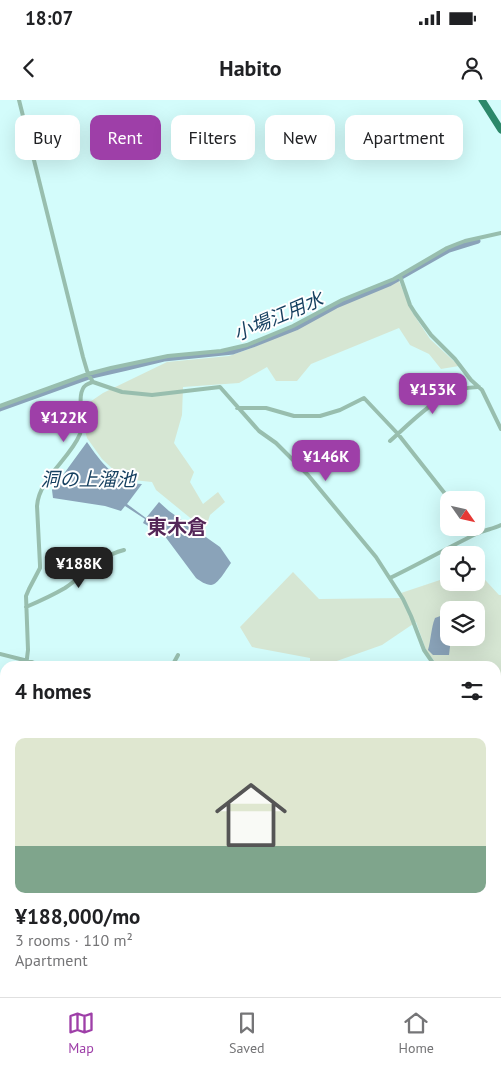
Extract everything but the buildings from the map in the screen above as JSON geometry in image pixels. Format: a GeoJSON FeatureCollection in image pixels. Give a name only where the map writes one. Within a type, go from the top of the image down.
{"type":"FeatureCollection","features":[{"type":"Feature","properties":{"kind":"highway"},"geometry":{"type":"LineString","coordinates":[[482,100],[501,130]]}},
{"type":"Feature","properties":{"kind":"street"},"geometry":{"type":"LineString","coordinates":[[0,654],[27,661],[27,592],[40,565],[37,499],[80,435],[82,410],[80,398],[82,390],[90,377],[20,100]]}},
{"type":"Feature","properties":{"kind":"street"},"geometry":{"type":"LineString","coordinates":[[0,406],[90,377],[168,356],[247,345],[293,326],[342,300],[394,279],[401,278],[447,248],[465,241],[501,233]]}},
{"type":"Feature","properties":{"kind":"street"},"geometry":{"type":"LineString","coordinates":[[401,278],[410,305],[415,313],[431,335],[482,390],[501,429]]}},
{"type":"Feature","properties":{"kind":"street"},"geometry":{"type":"LineString","coordinates":[[90,377],[122,392],[152,395],[214,387],[220,388],[259,431],[276,443],[312,479],[376,557],[403,600],[424,650],[432,661]]}},
{"type":"Feature","properties":{"kind":"street"},"geometry":{"type":"LineString","coordinates":[[390,441],[427,408],[443,398],[459,390],[479,387]]}},
{"type":"Feature","properties":{"kind":"street"},"geometry":{"type":"LineString","coordinates":[[237,408],[266,408],[294,416],[320,416],[340,410],[364,398],[398,434],[443,491]]}},
{"type":"Feature","properties":{"kind":"street"},"geometry":{"type":"LineString","coordinates":[[485,531],[501,525]]}},
{"type":"Feature","properties":{"kind":"street"},"geometry":{"type":"LineString","coordinates":[[390,578],[472,536]]}},
{"type":"Feature","properties":{"kind":"street"},"geometry":{"type":"LineString","coordinates":[[26,607],[66,587],[93,564],[124,550]]}},
{"type":"Feature","properties":{"kind":"street"},"geometry":{"type":"LineString","coordinates":[[175,661],[178,655]]}},
{"type":"Feature","properties":{"kind":"green space"},"geometry":{"type":"Polygon","coordinates":[[[399,281],[412,312],[430,339],[459,366],[441,369],[429,354],[410,345],[399,328],[311,364],[297,381],[276,381],[267,367],[239,383],[183,387],[182,415],[174,443],[194,472],[190,482],[203,504],[218,492],[225,502],[210,515],[207,524],[194,521],[156,490],[152,482],[133,480],[116,472],[102,459],[87,438],[84,427],[84,406],[103,393],[167,362],[229,356],[249,349],[294,330],[338,306],[399,281]]]}},
{"type":"Feature","properties":{"kind":"green space"},"geometry":{"type":"Polygon","coordinates":[[[293,572],[319,599],[403,598],[401,593],[440,580],[440,591],[485,591],[485,580],[501,595],[501,661],[434,661],[426,650],[416,622],[382,645],[337,661],[310,661],[310,658],[252,647],[240,627],[293,572]]]}},
{"type":"Feature","properties":{"kind":"water","name":"洞の上溜池"},"geometry":{"type":"Polygon","coordinates":[[[87,442],[104,464],[117,476],[133,483],[142,484],[127,504],[146,518],[159,502],[220,547],[231,563],[217,582],[209,585],[196,578],[164,535],[143,523],[145,519],[125,506],[121,511],[105,506],[53,498],[52,490],[87,442]]]}},
{"type":"Feature","properties":{"kind":"water"},"geometry":{"type":"Polygon","coordinates":[[[440,616],[440,646],[450,646],[449,655],[433,655],[428,650],[435,618],[440,616]]]}},
{"type":"Feature","properties":{"kind":"waterway","name":"小場江用水"},"geometry":{"type":"LineString","coordinates":[[0,409],[92,376],[164,359],[233,352],[253,345],[296,328],[336,306],[389,284],[449,250],[478,241]]}},
{"type":"Feature","properties":{"kind":"district","name":"東木倉"},"geometry":{"type":"Point","coordinates":[177,527]}}]}
